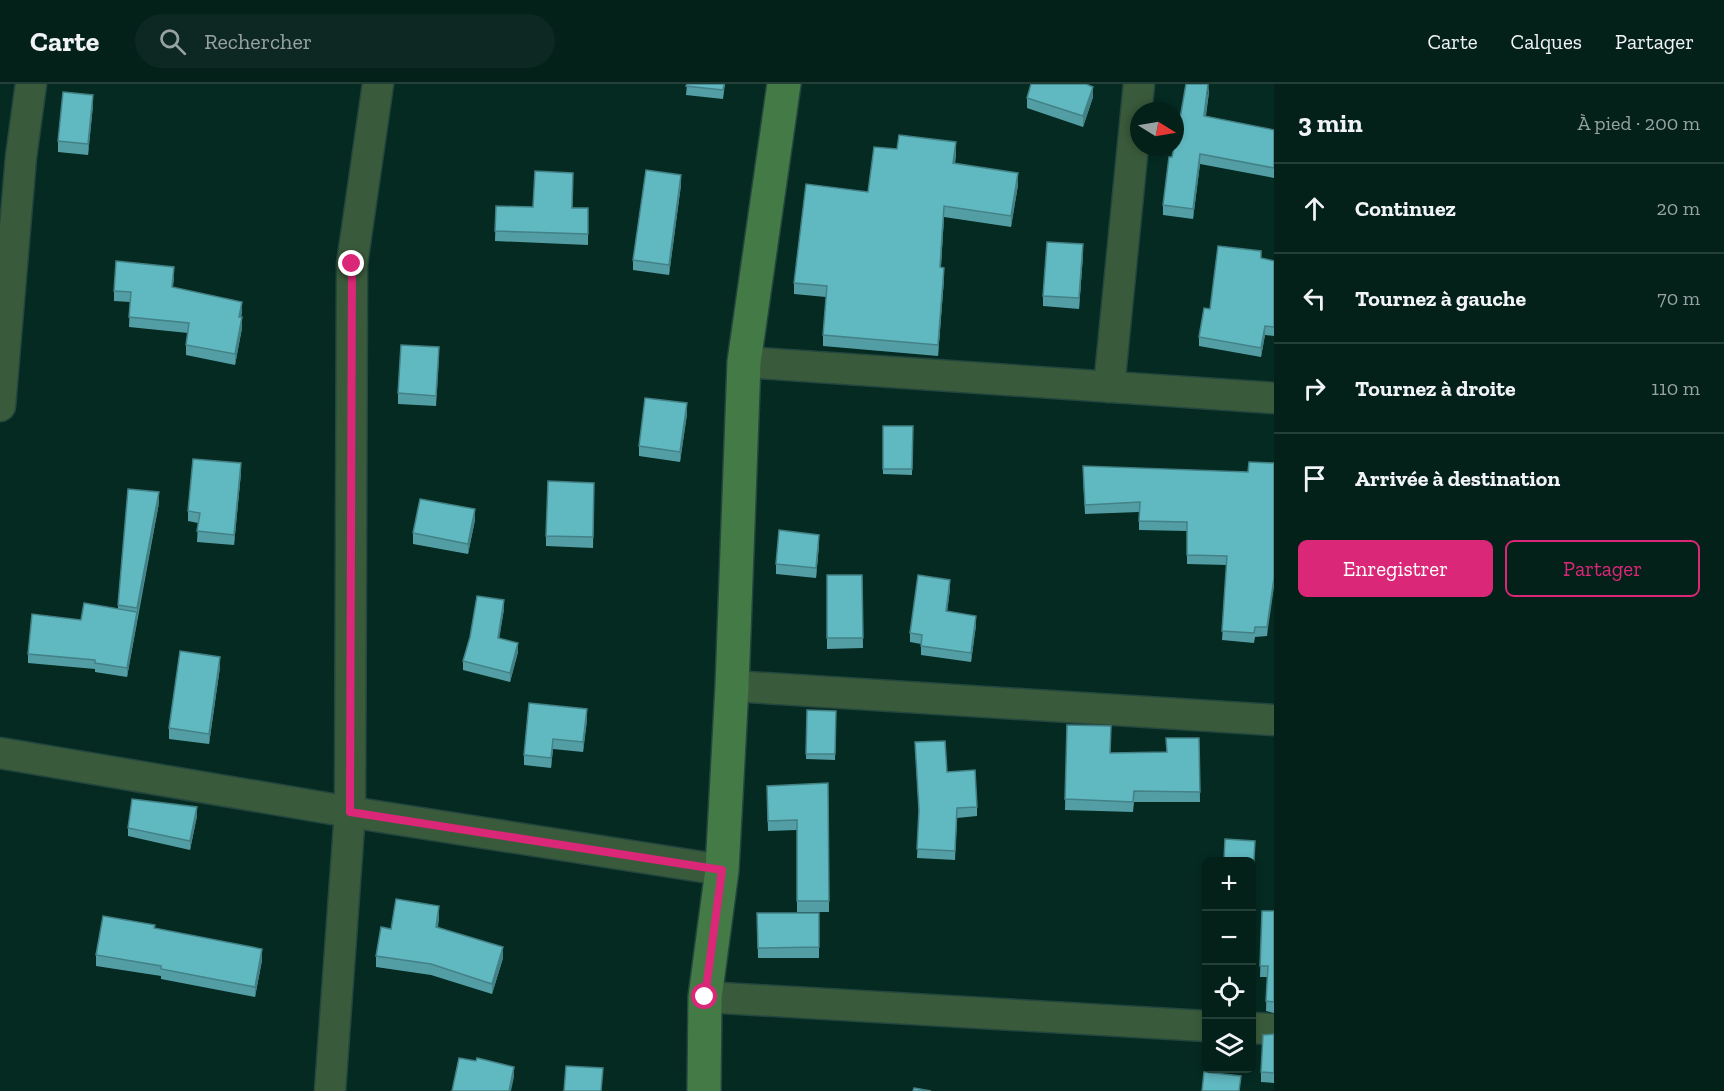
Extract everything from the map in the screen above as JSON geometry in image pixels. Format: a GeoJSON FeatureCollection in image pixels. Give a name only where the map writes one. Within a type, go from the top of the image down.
{"type":"FeatureCollection","features":[{"type":"Feature","properties":{"kind":"main road"},"geometry":{"type":"LineString","coordinates":[[704,1091],[705,997],[722,870],[732,686],[744,362],[784,84]]}},
{"type":"Feature","properties":{"kind":"street"},"geometry":{"type":"LineString","coordinates":[[0,406],[21,157],[31,84]]}},
{"type":"Feature","properties":{"kind":"street"},"geometry":{"type":"LineString","coordinates":[[330,1091],[350,812],[352,264],[378,84]]}},
{"type":"Feature","properties":{"kind":"street"},"geometry":{"type":"LineString","coordinates":[[1109,387],[1139,84]]}},
{"type":"Feature","properties":{"kind":"street"},"geometry":{"type":"LineString","coordinates":[[744,362],[1274,398]]}},
{"type":"Feature","properties":{"kind":"street"},"geometry":{"type":"LineString","coordinates":[[732,686],[1274,720]]}},
{"type":"Feature","properties":{"kind":"street"},"geometry":{"type":"LineString","coordinates":[[0,753],[350,812],[722,870]]}},
{"type":"Feature","properties":{"kind":"street"},"geometry":{"type":"LineString","coordinates":[[705,997],[1202,1026]]}},
{"type":"Feature","properties":{"kind":"street"},"geometry":{"type":"LineString","coordinates":[[1256,1028],[1274,1029]]}},
{"type":"Feature","properties":{"kind":"building"},"geometry":{"type":"Polygon","coordinates":[[[687,84],[724,84],[723,90],[686,86],[687,84]]]}},
{"type":"Feature","properties":{"kind":"building"},"geometry":{"type":"Polygon","coordinates":[[[1031,84],[1086,84],[1093,87],[1083,116],[1027,98],[1031,84]]]}},
{"type":"Feature","properties":{"kind":"building"},"geometry":{"type":"Polygon","coordinates":[[[1186,84],[1208,84],[1204,116],[1274,130],[1274,168],[1200,154],[1193,209],[1163,205],[1169,157],[1184,156],[1183,102],[1186,84]]]}},
{"type":"Feature","properties":{"kind":"building"},"geometry":{"type":"Polygon","coordinates":[[[63,92],[93,95],[88,144],[58,141],[63,92]]]}},
{"type":"Feature","properties":{"kind":"building"},"geometry":{"type":"Polygon","coordinates":[[[899,135],[956,142],[953,163],[1018,173],[1011,216],[944,206],[940,267],[944,268],[938,345],[823,335],[827,286],[794,283],[806,184],[868,192],[874,147],[897,149],[899,135]]]}},
{"type":"Feature","properties":{"kind":"building"},"geometry":{"type":"Polygon","coordinates":[[[646,170],[681,175],[669,265],[633,260],[646,170]]]}},
{"type":"Feature","properties":{"kind":"building"},"geometry":{"type":"Polygon","coordinates":[[[535,171],[573,173],[572,208],[588,208],[588,234],[495,231],[496,206],[533,207],[535,171]]]}},
{"type":"Feature","properties":{"kind":"building"},"geometry":{"type":"Polygon","coordinates":[[[1047,242],[1083,244],[1079,298],[1043,296],[1047,242]]]}},
{"type":"Feature","properties":{"kind":"building"},"geometry":{"type":"Polygon","coordinates":[[[1218,246],[1261,251],[1261,258],[1274,261],[1274,327],[1265,326],[1261,348],[1199,337],[1204,308],[1210,309],[1218,246]]]}},
{"type":"Feature","properties":{"kind":"building"},"geometry":{"type":"Polygon","coordinates":[[[116,261],[174,267],[172,287],[242,302],[239,317],[242,317],[235,354],[186,345],[189,323],[129,317],[131,292],[114,291],[116,261]]]}},
{"type":"Feature","properties":{"kind":"building"},"geometry":{"type":"Polygon","coordinates":[[[401,345],[439,347],[436,396],[398,393],[401,345]]]}},
{"type":"Feature","properties":{"kind":"building"},"geometry":{"type":"Polygon","coordinates":[[[645,398],[687,403],[680,452],[639,446],[645,398]]]}},
{"type":"Feature","properties":{"kind":"building"},"geometry":{"type":"Polygon","coordinates":[[[883,426],[913,426],[912,469],[883,469],[883,426]]]}},
{"type":"Feature","properties":{"kind":"building"},"geometry":{"type":"Polygon","coordinates":[[[193,459],[241,463],[234,535],[197,531],[200,513],[188,511],[193,459]]]}},
{"type":"Feature","properties":{"kind":"building"},"geometry":{"type":"Polygon","coordinates":[[[1249,462],[1274,463],[1274,578],[1267,627],[1255,627],[1254,633],[1222,631],[1227,556],[1187,555],[1187,522],[1139,521],[1140,502],[1085,505],[1083,466],[1248,472],[1249,462]]]}},
{"type":"Feature","properties":{"kind":"building"},"geometry":{"type":"Polygon","coordinates":[[[548,481],[594,483],[593,537],[546,536],[548,481]]]}},
{"type":"Feature","properties":{"kind":"building"},"geometry":{"type":"Polygon","coordinates":[[[128,489],[159,492],[137,608],[118,605],[128,489]]]}},
{"type":"Feature","properties":{"kind":"building"},"geometry":{"type":"Polygon","coordinates":[[[420,499],[475,509],[468,544],[413,533],[420,499]]]}},
{"type":"Feature","properties":{"kind":"building"},"geometry":{"type":"Polygon","coordinates":[[[779,530],[819,535],[816,568],[776,564],[779,530]]]}},
{"type":"Feature","properties":{"kind":"building"},"geometry":{"type":"Polygon","coordinates":[[[827,575],[862,575],[863,638],[827,638],[827,575]]]}},
{"type":"Feature","properties":{"kind":"building"},"geometry":{"type":"Polygon","coordinates":[[[918,575],[950,580],[946,611],[976,616],[971,653],[921,646],[922,635],[910,633],[918,575]]]}},
{"type":"Feature","properties":{"kind":"building"},"geometry":{"type":"Polygon","coordinates":[[[477,596],[504,600],[498,638],[518,643],[510,673],[463,661],[477,596]]]}},
{"type":"Feature","properties":{"kind":"building"},"geometry":{"type":"Polygon","coordinates":[[[84,603],[137,612],[127,668],[95,663],[95,660],[28,654],[32,614],[81,620],[84,603]]]}},
{"type":"Feature","properties":{"kind":"building"},"geometry":{"type":"Polygon","coordinates":[[[180,651],[220,657],[209,734],[169,728],[180,651]]]}},
{"type":"Feature","properties":{"kind":"building"},"geometry":{"type":"Polygon","coordinates":[[[529,703],[587,709],[583,742],[553,739],[551,758],[524,755],[529,703]]]}},
{"type":"Feature","properties":{"kind":"building"},"geometry":{"type":"Polygon","coordinates":[[[807,710],[836,711],[835,754],[806,754],[807,710]]]}},
{"type":"Feature","properties":{"kind":"building"},"geometry":{"type":"Polygon","coordinates":[[[1067,725],[1111,726],[1110,753],[1167,752],[1166,738],[1199,738],[1200,792],[1134,791],[1133,802],[1065,799],[1067,725]]]}},
{"type":"Feature","properties":{"kind":"building"},"geometry":{"type":"Polygon","coordinates":[[[945,741],[947,772],[975,770],[977,807],[957,808],[955,851],[917,849],[919,810],[915,742],[945,741]]]}},
{"type":"Feature","properties":{"kind":"building"},"geometry":{"type":"Polygon","coordinates":[[[828,783],[829,901],[797,901],[797,820],[768,821],[767,786],[828,783]]]}},
{"type":"Feature","properties":{"kind":"building"},"geometry":{"type":"Polygon","coordinates":[[[132,799],[197,807],[190,841],[128,828],[132,799]]]}},
{"type":"Feature","properties":{"kind":"building"},"geometry":{"type":"Polygon","coordinates":[[[1225,839],[1255,841],[1254,857],[1224,857],[1225,839]]]}},
{"type":"Feature","properties":{"kind":"building"},"geometry":{"type":"Polygon","coordinates":[[[396,899],[439,906],[436,927],[503,947],[492,984],[431,964],[376,956],[381,927],[391,929],[396,899]]]}},
{"type":"Feature","properties":{"kind":"building"},"geometry":{"type":"Polygon","coordinates":[[[1262,911],[1274,911],[1274,1002],[1266,1001],[1268,966],[1260,966],[1262,911]]]}},
{"type":"Feature","properties":{"kind":"building"},"geometry":{"type":"Polygon","coordinates":[[[757,913],[819,913],[819,947],[758,948],[757,913]]]}},
{"type":"Feature","properties":{"kind":"building"},"geometry":{"type":"Polygon","coordinates":[[[103,916],[262,949],[255,987],[161,969],[161,966],[96,955],[103,916]]]}},
{"type":"Feature","properties":{"kind":"building"},"geometry":{"type":"Polygon","coordinates":[[[1274,1034],[1274,1073],[1261,1072],[1263,1035],[1274,1034]]]}},
{"type":"Feature","properties":{"kind":"building"},"geometry":{"type":"Polygon","coordinates":[[[459,1058],[476,1061],[477,1058],[514,1067],[509,1091],[452,1091],[459,1058]]]}},
{"type":"Feature","properties":{"kind":"building"},"geometry":{"type":"Polygon","coordinates":[[[566,1066],[603,1068],[601,1091],[564,1091],[566,1066]]]}},
{"type":"Feature","properties":{"kind":"building"},"geometry":{"type":"Polygon","coordinates":[[[1204,1073],[1241,1076],[1239,1091],[1202,1091],[1204,1073]]]}},
{"type":"Feature","properties":{"kind":"building"},"geometry":{"type":"Polygon","coordinates":[[[914,1088],[931,1091],[913,1091],[914,1088]]]}},
{"type":"Feature","properties":{"kind":"route"},"geometry":{"type":"LineString","coordinates":[[352,264],[350,812],[722,870],[705,997]]}}]}
